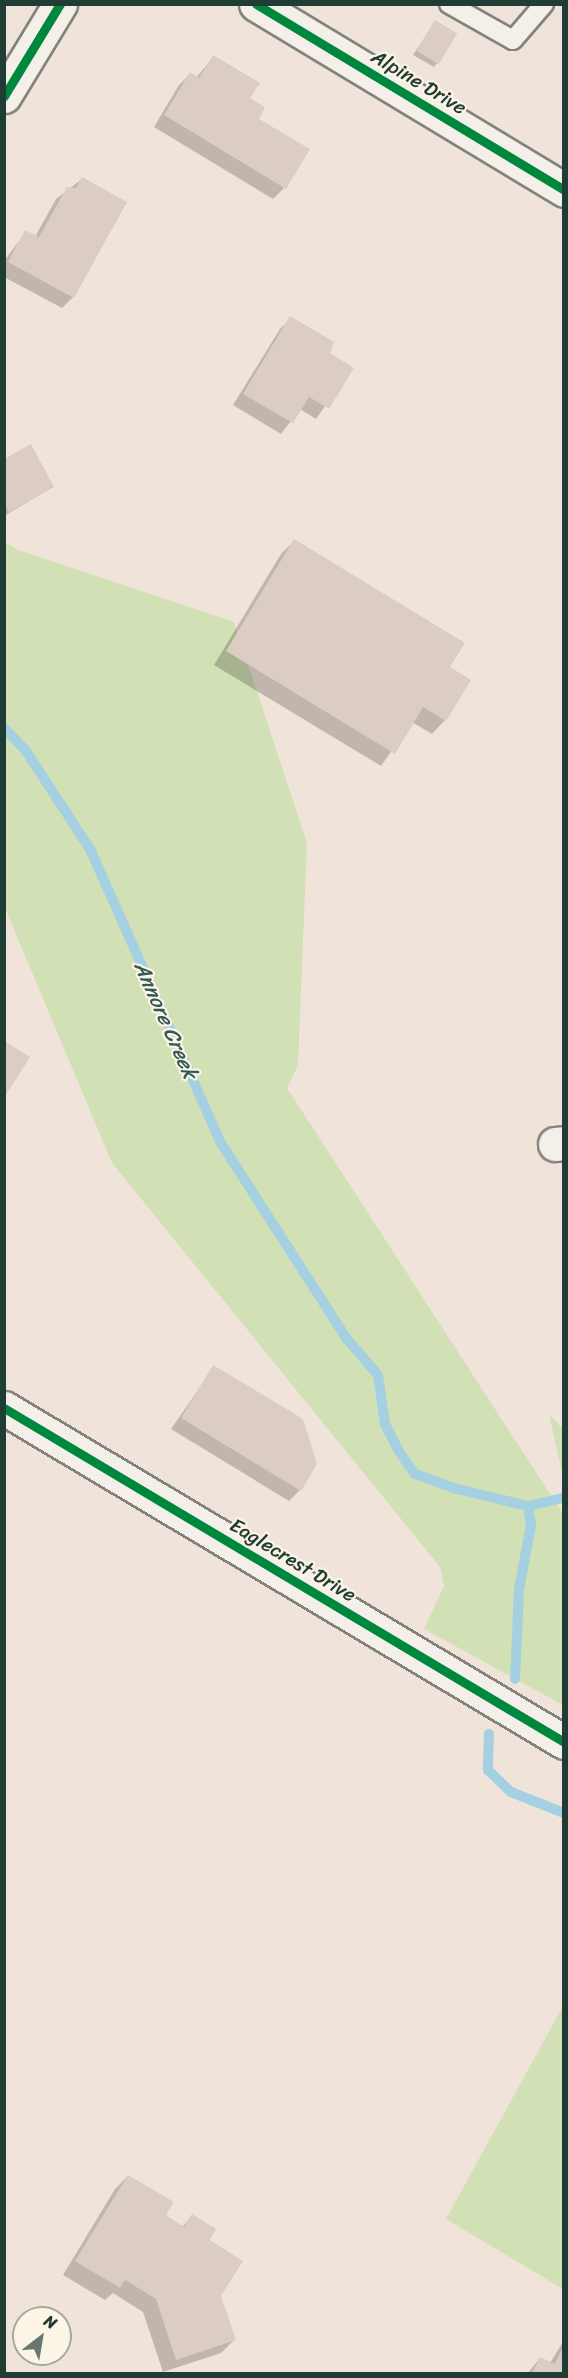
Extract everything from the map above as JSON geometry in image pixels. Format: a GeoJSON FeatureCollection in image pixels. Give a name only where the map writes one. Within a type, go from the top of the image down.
{"type":"FeatureCollection","features":[{"type":"Feature","properties":{"kind":"street"},"geometry":{"type":"LineString","coordinates":[[4,96],[60,4]]}},
{"type":"Feature","properties":{"kind":"street","name":"Alpine Drive"},"geometry":{"type":"LineString","coordinates":[[256,4],[564,190]]}},
{"type":"Feature","properties":{"kind":"street","name":"Eaglecrest Drive"},"geometry":{"type":"LineString","coordinates":[[4,1408],[564,1742]]}},
{"type":"Feature","properties":{"kind":"lane"},"geometry":{"type":"LineString","coordinates":[[449,4],[513,40],[543,4]]}},
{"type":"Feature","properties":{"kind":"green space"},"geometry":{"type":"Polygon","coordinates":[[[4,541],[16,549],[234,622],[307,843],[298,1065],[287,1088],[563,1514],[563,1705],[424,1629],[444,1586],[440,1567],[112,1163],[5,908],[4,541]]]}},
{"type":"Feature","properties":{"kind":"green space"},"geometry":{"type":"Polygon","coordinates":[[[549,1415],[563,1428],[563,1476],[549,1415]]]}},
{"type":"Feature","properties":{"kind":"green space"},"geometry":{"type":"Polygon","coordinates":[[[563,2006],[564,2289],[446,2219],[563,2006]]]}},
{"type":"Feature","properties":{"kind":"building"},"geometry":{"type":"Polygon","coordinates":[[[435,20],[457,33],[439,64],[416,51],[435,20]]]}},
{"type":"Feature","properties":{"kind":"building"},"geometry":{"type":"Polygon","coordinates":[[[213,55],[260,83],[250,98],[265,107],[259,119],[310,149],[286,189],[164,115],[190,72],[199,78],[213,55]]]}},
{"type":"Feature","properties":{"kind":"building"},"geometry":{"type":"Polygon","coordinates":[[[82,177],[127,202],[74,298],[8,262],[25,230],[39,237],[67,187],[76,188],[82,177]]]}},
{"type":"Feature","properties":{"kind":"building"},"geometry":{"type":"Polygon","coordinates":[[[290,316],[334,342],[330,353],[354,368],[329,409],[309,397],[293,423],[243,394],[290,316]]]}},
{"type":"Feature","properties":{"kind":"building"},"geometry":{"type":"Polygon","coordinates":[[[31,444],[54,487],[9,512],[4,504],[4,459],[31,444]]]}},
{"type":"Feature","properties":{"kind":"building"},"geometry":{"type":"Polygon","coordinates":[[[294,539],[465,643],[450,667],[471,680],[446,721],[423,707],[395,754],[226,651],[294,539]]]}},
{"type":"Feature","properties":{"kind":"building"},"geometry":{"type":"Polygon","coordinates":[[[4,1041],[30,1057],[4,1098],[4,1041]]]}},
{"type":"Feature","properties":{"kind":"building"},"geometry":{"type":"Polygon","coordinates":[[[213,1365],[303,1419],[317,1464],[301,1491],[181,1418],[213,1365]]]}},
{"type":"Feature","properties":{"kind":"building"},"geometry":{"type":"Polygon","coordinates":[[[128,2175],[174,2202],[166,2215],[184,2227],[192,2214],[216,2229],[210,2240],[243,2261],[221,2296],[236,2340],[176,2360],[156,2299],[125,2280],[120,2288],[75,2261],[128,2175]]]}},
{"type":"Feature","properties":{"kind":"building"},"geometry":{"type":"Polygon","coordinates":[[[564,2345],[564,2374],[532,2374],[540,2357],[555,2364],[564,2345]]]}},
{"type":"Feature","properties":{"kind":"waterway","name":"Annore Creek"},"geometry":{"type":"LineString","coordinates":[[4,728],[26,751],[90,849],[221,1143],[346,1338],[378,1375],[385,1424],[398,1450],[415,1474],[457,1489],[528,1506],[531,1525],[519,1589],[515,1679]]}},
{"type":"Feature","properties":{"kind":"waterway"},"geometry":{"type":"LineString","coordinates":[[528,1506],[564,1498]]}},
{"type":"Feature","properties":{"kind":"waterway","name":"Annore Creek"},"geometry":{"type":"LineString","coordinates":[[489,1734],[488,1770],[511,1792],[564,1813]]}},
{"type":"Feature","properties":{"kind":"cycle path"},"geometry":{"type":"LineString","coordinates":[[4,96],[60,4]]}},
{"type":"Feature","properties":{"kind":"cycle path"},"geometry":{"type":"LineString","coordinates":[[256,4],[564,190]]}},
{"type":"Feature","properties":{"kind":"cycle path"},"geometry":{"type":"LineString","coordinates":[[4,1408],[564,1742]]}}]}
